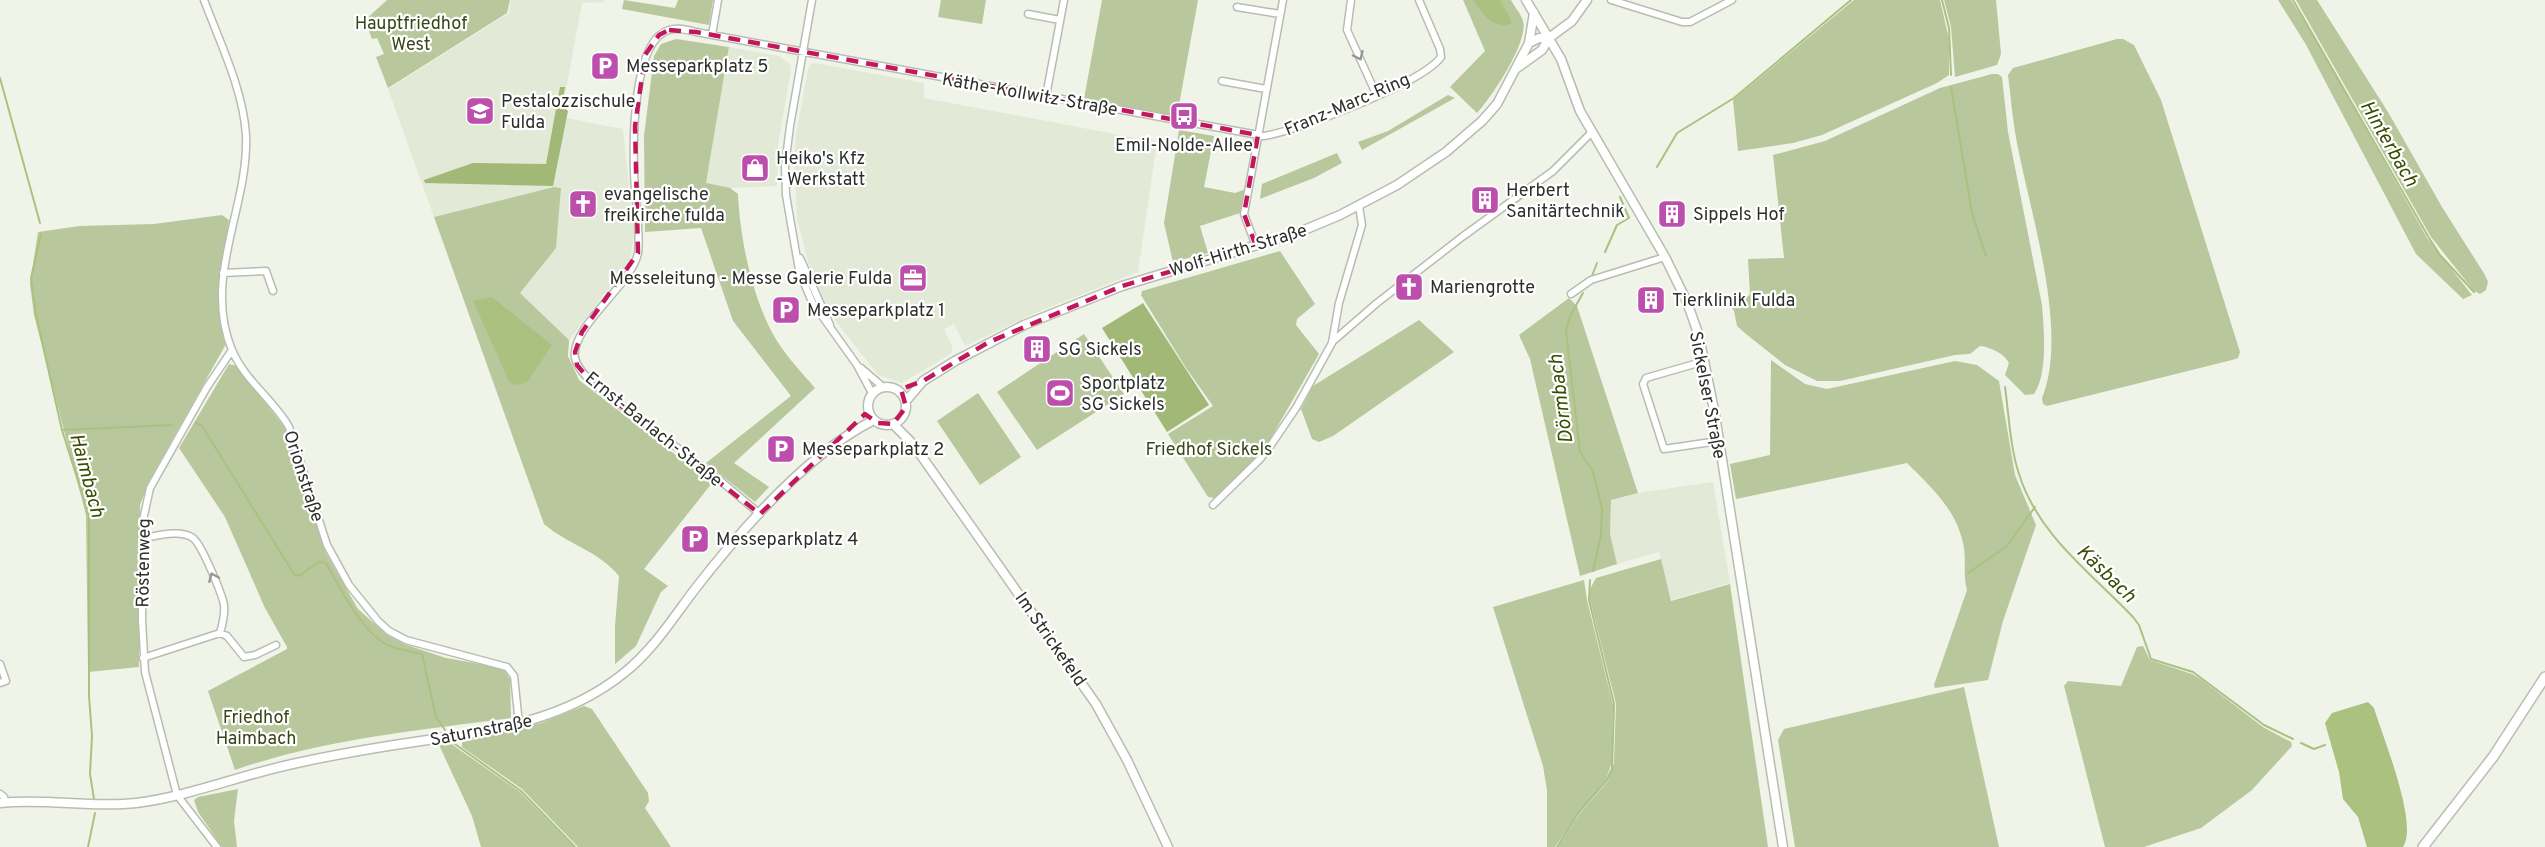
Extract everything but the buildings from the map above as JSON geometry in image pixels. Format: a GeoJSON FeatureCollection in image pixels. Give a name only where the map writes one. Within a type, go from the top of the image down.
{"type":"FeatureCollection","features":[{"type":"Feature","properties":{"kind":"main road"},"geometry":{"type":"LineString","coordinates":[[2423,847],[2493,757],[2545,677]]}},
{"type":"Feature","properties":{"kind":"street","name":"Orionstraße"},"geometry":{"type":"LineString","coordinates":[[204,0],[232,72],[246,136],[244,169],[223,273],[224,312],[232,350],[251,382],[289,427],[327,545],[360,601],[378,621],[398,637],[507,667],[514,676],[519,724]]}},
{"type":"Feature","properties":{"kind":"street"},"geometry":{"type":"LineString","coordinates":[[712,35],[718,0]]}},
{"type":"Feature","properties":{"kind":"street"},"geometry":{"type":"LineString","coordinates":[[813,0],[789,126],[785,166],[786,195],[797,254],[807,270],[831,328],[857,365],[872,393]]}},
{"type":"Feature","properties":{"kind":"street"},"geometry":{"type":"LineString","coordinates":[[1046,96],[1064,0]]}},
{"type":"Feature","properties":{"kind":"street"},"geometry":{"type":"LineString","coordinates":[[1256,246],[1244,214],[1283,0]]}},
{"type":"Feature","properties":{"kind":"street"},"geometry":{"type":"LineString","coordinates":[[1351,0],[1347,30],[1377,96]]}},
{"type":"Feature","properties":{"kind":"street","name":"Franz-Marc-Ring"},"geometry":{"type":"LineString","coordinates":[[1258,135],[1284,132],[1377,96],[1434,65],[1441,57],[1440,49],[1419,0]]}},
{"type":"Feature","properties":{"kind":"street","name":"Sickelser Straße"},"geometry":{"type":"LineString","coordinates":[[1526,0],[1561,59],[1580,111],[1665,257],[1687,302],[1705,361],[1783,847]]}},
{"type":"Feature","properties":{"kind":"street"},"geometry":{"type":"LineString","coordinates":[[1529,43],[1539,38],[1549,38],[1572,21],[1587,0]]}},
{"type":"Feature","properties":{"kind":"street"},"geometry":{"type":"LineString","coordinates":[[1611,0],[1682,22],[1690,22],[1727,1]]}},
{"type":"Feature","properties":{"kind":"street"},"geometry":{"type":"LineString","coordinates":[[1237,7],[1280,14]]}},
{"type":"Feature","properties":{"kind":"street","name":"Wolf-Hirth-Straße"},"geometry":{"type":"LineString","coordinates":[[896,389],[923,381],[989,342],[1082,300],[1321,224],[1414,175],[1468,135],[1497,104],[1529,43],[1534,13]]}},
{"type":"Feature","properties":{"kind":"street"},"geometry":{"type":"LineString","coordinates":[[1028,14],[1060,20]]}},
{"type":"Feature","properties":{"kind":"street","name":"Ernst-Barlach-Straße"},"geometry":{"type":"LineString","coordinates":[[760,514],[716,477],[593,384],[582,372],[575,358],[575,348],[582,332],[619,285],[638,253],[634,148],[637,104],[645,56],[651,43],[669,30],[712,35],[803,52]]}},
{"type":"Feature","properties":{"kind":"street","name":"Wolf-Hirth-Straße"},"geometry":{"type":"LineString","coordinates":[[1516,68],[1542,50],[1549,38]]}},
{"type":"Feature","properties":{"kind":"street","name":"Käthe-Kollwitz-Straße"},"geometry":{"type":"LineString","coordinates":[[803,52],[1258,135]]}},
{"type":"Feature","properties":{"kind":"street"},"geometry":{"type":"LineString","coordinates":[[1222,81],[1266,89]]}},
{"type":"Feature","properties":{"kind":"street"},"geometry":{"type":"LineString","coordinates":[[1332,342],[1424,267],[1553,171],[1592,132]]}},
{"type":"Feature","properties":{"kind":"street"},"geometry":{"type":"LineString","coordinates":[[1213,505],[1261,458],[1273,442],[1296,408],[1332,342],[1339,303],[1362,225],[1359,206]]}},
{"type":"Feature","properties":{"kind":"street"},"geometry":{"type":"LineString","coordinates":[[1571,294],[1591,280],[1665,257]]}},
{"type":"Feature","properties":{"kind":"street"},"geometry":{"type":"LineString","coordinates":[[223,273],[266,270],[273,291]]}},
{"type":"Feature","properties":{"kind":"street","name":"Röstenweg"},"geometry":{"type":"LineString","coordinates":[[177,795],[153,707],[143,658],[144,509],[150,488],[207,387],[232,350]]}},
{"type":"Feature","properties":{"kind":"street"},"geometry":{"type":"LineString","coordinates":[[1705,361],[1646,378],[1643,384],[1664,449],[1718,441]]}},
{"type":"Feature","properties":{"kind":"street"},"geometry":{"type":"LineString","coordinates":[[857,365],[883,387],[896,389],[906,401],[902,418],[893,424],[883,425],[874,420],[868,411],[869,398],[872,393],[883,387]]}},
{"type":"Feature","properties":{"kind":"street","name":"Wolf-Hirth-Straße"},"geometry":{"type":"LineString","coordinates":[[906,401],[923,381]]}},
{"type":"Feature","properties":{"kind":"street","name":"Saturnstraße"},"geometry":{"type":"LineString","coordinates":[[3,803],[121,804],[177,795],[307,760],[519,724],[571,706],[598,692],[626,672],[652,645],[708,572],[760,514],[851,432],[868,411]]}},
{"type":"Feature","properties":{"kind":"street","name":"Im Strickefeld"},"geometry":{"type":"LineString","coordinates":[[902,418],[913,444]]}},
{"type":"Feature","properties":{"kind":"street","name":"Saturnstraße"},"geometry":{"type":"LineString","coordinates":[[851,432],[874,420]]}},
{"type":"Feature","properties":{"kind":"street","name":"Im Strickefeld"},"geometry":{"type":"LineString","coordinates":[[893,424],[913,444],[1096,704],[1131,768],[1168,847]]}},
{"type":"Feature","properties":{"kind":"street"},"geometry":{"type":"LineString","coordinates":[[143,538],[179,534],[193,538],[201,549],[223,602],[224,617],[220,633]]}},
{"type":"Feature","properties":{"kind":"street"},"geometry":{"type":"LineString","coordinates":[[143,658],[220,633],[226,636],[244,657],[255,655],[276,645]]}},
{"type":"Feature","properties":{"kind":"street"},"geometry":{"type":"LineString","coordinates":[[0,664],[6,681],[0,683]]}},
{"type":"Feature","properties":{"kind":"street"},"geometry":{"type":"LineString","coordinates":[[0,794],[4,797],[3,803]]}},
{"type":"Feature","properties":{"kind":"street"},"geometry":{"type":"LineString","coordinates":[[177,795],[217,847]]}},
{"type":"Feature","properties":{"kind":"highlighted area"},"geometry":{"type":"Polygon","coordinates":[[[669,30],[696,32],[1258,135],[1244,214],[1256,246],[1122,286],[989,342],[923,381],[901,389],[906,407],[893,424],[878,423],[865,414],[760,514],[593,384],[577,365],[575,352],[582,332],[638,253],[635,126],[645,55],[659,35],[669,30]]]}},
{"type":"Feature","properties":{"kind":"shaded area","name":"Pestalozzischule Fulda"},"geometry":{"type":"Polygon","coordinates":[[[511,0],[604,0],[603,2],[582,3],[563,105],[566,118],[623,129],[634,234],[630,261],[569,340],[519,292],[556,248],[561,188],[554,187],[434,217],[388,89],[509,13],[511,0]]]}},
{"type":"Feature","properties":{"kind":"shaded area"},"geometry":{"type":"Polygon","coordinates":[[[1473,0],[1500,0],[1511,24],[1499,25],[1493,22],[1484,15],[1473,0]]]}},
{"type":"Feature","properties":{"kind":"shaded area"},"geometry":{"type":"Polygon","coordinates":[[[729,47],[779,56],[790,64],[791,70],[778,146],[777,186],[730,188],[706,184],[729,47]]]}},
{"type":"Feature","properties":{"kind":"shaded area"},"geometry":{"type":"Polygon","coordinates":[[[811,64],[924,83],[924,98],[1157,142],[1138,272],[1035,313],[965,346],[954,324],[944,329],[952,346],[952,352],[948,356],[902,383],[878,375],[838,324],[822,297],[807,259],[797,219],[794,161],[796,134],[808,70],[811,64]]]}},
{"type":"Feature","properties":{"kind":"shaded area"},"geometry":{"type":"Polygon","coordinates":[[[560,87],[565,87],[562,105],[568,111],[553,186],[425,183],[424,180],[473,163],[546,164],[560,87]]]}},
{"type":"Feature","properties":{"kind":"shaded area"},"geometry":{"type":"Polygon","coordinates":[[[492,297],[552,345],[528,381],[523,384],[516,385],[509,381],[473,301],[492,297]]]}},
{"type":"Feature","properties":{"kind":"shaded area"},"geometry":{"type":"Polygon","coordinates":[[[1143,303],[1209,405],[1167,432],[1102,328],[1143,303]]]}},
{"type":"Feature","properties":{"kind":"shaded area"},"geometry":{"type":"Polygon","coordinates":[[[1713,482],[1730,583],[1671,600],[1659,552],[1617,564],[1610,534],[1611,500],[1644,492],[1713,482]]]}},
{"type":"Feature","properties":{"kind":"shaded area"},"geometry":{"type":"Polygon","coordinates":[[[2368,702],[2374,708],[2398,779],[2406,819],[2407,836],[2403,847],[2367,847],[2358,817],[2343,799],[2339,772],[2325,723],[2332,713],[2368,702]]]}},
{"type":"Feature","properties":{"kind":"green space","name":"Hauptfriedhof West"},"geometry":{"type":"Polygon","coordinates":[[[387,0],[510,0],[507,13],[388,88],[376,57],[384,54],[377,38],[372,39],[365,20],[387,0]]]}},
{"type":"Feature","properties":{"kind":"green space"},"geometry":{"type":"Polygon","coordinates":[[[624,0],[675,8],[678,0],[713,0],[709,25],[622,9],[624,0]]]}},
{"type":"Feature","properties":{"kind":"green space"},"geometry":{"type":"Polygon","coordinates":[[[941,0],[986,0],[982,24],[938,17],[941,0]]]}},
{"type":"Feature","properties":{"kind":"green space"},"geometry":{"type":"Polygon","coordinates":[[[1102,0],[1198,0],[1177,116],[1084,99],[1102,0]]]}},
{"type":"Feature","properties":{"kind":"green space"},"geometry":{"type":"Polygon","coordinates":[[[1463,0],[1511,0],[1523,21],[1520,42],[1508,69],[1477,113],[1450,87],[1485,51],[1463,0]]]}},
{"type":"Feature","properties":{"kind":"green space"},"geometry":{"type":"Polygon","coordinates":[[[1854,0],[1940,0],[1949,39],[1949,75],[1937,83],[1822,135],[1793,143],[1738,151],[1733,100],[1854,0]]]}},
{"type":"Feature","properties":{"kind":"green space"},"geometry":{"type":"Polygon","coordinates":[[[1944,0],[1996,0],[2001,54],[1997,65],[1955,77],[1951,27],[1944,0]]]}},
{"type":"Feature","properties":{"kind":"green space"},"geometry":{"type":"Polygon","coordinates":[[[2278,0],[2291,0],[2315,38],[2427,238],[2472,295],[2463,299],[2416,254],[2305,43],[2278,0]]]}},
{"type":"Feature","properties":{"kind":"green space"},"geometry":{"type":"Polygon","coordinates":[[[2296,0],[2317,0],[2388,112],[2442,207],[2485,275],[2488,282],[2486,290],[2480,294],[2474,291],[2431,237],[2296,0]]]}},
{"type":"Feature","properties":{"kind":"green space"},"geometry":{"type":"Polygon","coordinates":[[[676,39],[729,47],[706,183],[730,188],[738,194],[749,270],[761,308],[777,341],[815,388],[734,463],[769,487],[755,502],[706,463],[791,396],[733,321],[701,228],[645,232],[644,136],[654,56],[661,44],[676,39]]]}},
{"type":"Feature","properties":{"kind":"green space"},"geometry":{"type":"Polygon","coordinates":[[[2123,39],[2134,45],[2161,100],[2240,352],[2238,358],[2232,360],[2047,406],[2043,404],[2042,398],[2049,371],[2050,308],[2038,239],[2016,139],[2008,75],[2013,68],[2123,39]]]}},
{"type":"Feature","properties":{"kind":"green space"},"geometry":{"type":"Polygon","coordinates":[[[1992,74],[2002,77],[2008,132],[2042,305],[2043,363],[2034,394],[2025,395],[2005,375],[2009,363],[2004,356],[1992,349],[1980,346],[1970,354],[1955,355],[1840,381],[1817,381],[1785,365],[1737,326],[1734,311],[1728,303],[1750,295],[1748,259],[1784,258],[1773,155],[1825,141],[1940,88],[1992,74]]]}},
{"type":"Feature","properties":{"kind":"green space"},"geometry":{"type":"Polygon","coordinates":[[[1448,95],[1455,98],[1362,150],[1358,142],[1388,131],[1448,95]]]}},
{"type":"Feature","properties":{"kind":"green space"},"geometry":{"type":"Polygon","coordinates":[[[1179,130],[1214,136],[1204,187],[1235,193],[1246,189],[1240,213],[1200,226],[1208,253],[1173,262],[1164,223],[1179,130]]]}},
{"type":"Feature","properties":{"kind":"green space"},"geometry":{"type":"Polygon","coordinates":[[[1337,153],[1342,163],[1314,178],[1260,199],[1262,184],[1337,153]]]}},
{"type":"Feature","properties":{"kind":"green space"},"geometry":{"type":"Polygon","coordinates":[[[554,187],[561,188],[556,248],[520,293],[569,340],[568,356],[579,380],[712,483],[644,569],[668,586],[661,592],[636,646],[615,664],[619,576],[602,560],[544,524],[434,217],[554,187]]]}},
{"type":"Feature","properties":{"kind":"green space"},"geometry":{"type":"Polygon","coordinates":[[[222,215],[229,220],[219,278],[219,299],[226,344],[149,481],[140,505],[139,667],[88,672],[86,515],[34,315],[30,284],[38,232],[79,226],[154,224],[222,215]]]}},
{"type":"Feature","properties":{"kind":"green space","name":"Friedhof Sickels"},"geometry":{"type":"Polygon","coordinates":[[[1280,251],[1315,304],[1297,319],[1296,325],[1319,354],[1271,438],[1258,455],[1215,498],[1208,497],[1168,434],[1213,406],[1186,368],[1141,295],[1142,291],[1280,251]]]}},
{"type":"Feature","properties":{"kind":"green space"},"geometry":{"type":"Polygon","coordinates":[[[1569,298],[1577,306],[1638,493],[1611,500],[1610,534],[1617,564],[1580,576],[1530,359],[1519,335],[1569,298]]]}},
{"type":"Feature","properties":{"kind":"green space"},"geometry":{"type":"Polygon","coordinates":[[[1419,320],[1454,352],[1333,436],[1319,442],[1312,439],[1301,409],[1313,386],[1419,320]]]}},
{"type":"Feature","properties":{"kind":"green space","name":"Sportplatz SG Sickels"},"geometry":{"type":"Polygon","coordinates":[[[1084,334],[1124,394],[1037,450],[997,392],[1084,334]]]}},
{"type":"Feature","properties":{"kind":"green space"},"geometry":{"type":"Polygon","coordinates":[[[1771,360],[1805,384],[1827,389],[1955,361],[1977,365],[1999,381],[2015,475],[2036,525],[2003,621],[1988,680],[1935,688],[1934,685],[1967,590],[1964,548],[1950,511],[1907,463],[1736,499],[1730,464],[1770,455],[1771,360]]]}},
{"type":"Feature","properties":{"kind":"green space","name":"Friedhof Haimbach"},"geometry":{"type":"Polygon","coordinates":[[[229,364],[237,366],[285,428],[326,553],[358,609],[387,635],[404,644],[446,658],[504,670],[510,679],[511,718],[337,743],[268,759],[235,770],[208,691],[287,647],[265,608],[225,517],[179,448],[229,364]]]}},
{"type":"Feature","properties":{"kind":"green space"},"geometry":{"type":"Polygon","coordinates":[[[978,393],[1021,457],[980,485],[937,421],[978,393]]]}},
{"type":"Feature","properties":{"kind":"green space"},"geometry":{"type":"Polygon","coordinates":[[[1661,559],[1671,601],[1730,584],[1768,847],[1558,847],[1580,813],[1608,781],[1614,763],[1616,704],[1590,600],[1590,589],[1596,578],[1661,559]]]}},
{"type":"Feature","properties":{"kind":"green space"},"geometry":{"type":"Polygon","coordinates":[[[1584,580],[1613,705],[1612,762],[1606,780],[1579,812],[1555,847],[1547,847],[1547,790],[1543,766],[1493,607],[1584,580]]]}},
{"type":"Feature","properties":{"kind":"green space"},"geometry":{"type":"Polygon","coordinates":[[[2143,646],[2150,660],[2192,674],[2202,680],[2263,727],[2291,742],[2292,746],[2252,790],[2201,828],[2144,847],[2105,847],[2064,686],[2068,681],[2121,686],[2137,647],[2143,646]]]}},
{"type":"Feature","properties":{"kind":"green space"},"geometry":{"type":"Polygon","coordinates":[[[1964,687],[1999,847],[1795,847],[1778,740],[1784,729],[1964,687]]]}},
{"type":"Feature","properties":{"kind":"green space"},"geometry":{"type":"Polygon","coordinates":[[[584,706],[592,709],[648,793],[649,801],[645,808],[671,847],[578,847],[522,789],[462,747],[462,742],[541,723],[584,706]]]}},
{"type":"Feature","properties":{"kind":"green space"},"geometry":{"type":"Polygon","coordinates":[[[450,743],[520,792],[574,847],[481,847],[472,816],[439,745],[450,743]]]}},
{"type":"Feature","properties":{"kind":"green space"},"geometry":{"type":"Polygon","coordinates":[[[238,789],[234,821],[237,847],[222,847],[198,812],[194,800],[198,797],[238,789]]]}},
{"type":"Feature","properties":{"kind":"waterway","name":"Dörmbach"},"geometry":{"type":"LineString","coordinates":[[1657,167],[1677,133],[1734,98],[1851,0]]}},
{"type":"Feature","properties":{"kind":"waterway","name":"Käsbach"},"geometry":{"type":"LineString","coordinates":[[1942,0],[1949,28],[1951,75]]}},
{"type":"Feature","properties":{"kind":"waterway","name":"Hinterbach"},"geometry":{"type":"LineString","coordinates":[[2293,0],[2429,238],[2440,255],[2474,292]]}},
{"type":"Feature","properties":{"kind":"waterway","name":"Haimbach"},"geometry":{"type":"LineString","coordinates":[[0,78],[40,223]]}},
{"type":"Feature","properties":{"kind":"waterway","name":"Käsbach"},"geometry":{"type":"LineString","coordinates":[[1951,87],[1972,213],[1986,256]]}},
{"type":"Feature","properties":{"kind":"waterway","name":"Dörmbach"},"geometry":{"type":"LineString","coordinates":[[1605,252],[1617,225],[1629,218],[1620,197]]}},
{"type":"Feature","properties":{"kind":"waterway","name":"Haimbach"},"geometry":{"type":"LineString","coordinates":[[41,234],[31,278],[36,315],[62,430],[89,516],[89,696],[92,736],[90,774],[94,799]]}},
{"type":"Feature","properties":{"kind":"waterway","name":"Dörmbach"},"geometry":{"type":"LineString","coordinates":[[1592,276],[1597,263]]}},
{"type":"Feature","properties":{"kind":"waterway","name":"Dörmbach"},"geometry":{"type":"LineString","coordinates":[[1583,293],[1570,316],[1566,331],[1580,452],[1593,471],[1602,509],[1601,535],[1593,571]]}},
{"type":"Feature","properties":{"kind":"waterway","name":"Käsbach"},"geometry":{"type":"LineString","coordinates":[[2005,387],[2014,453],[2028,496],[2039,516],[2067,552],[2133,617],[2139,625],[2151,659],[2193,672],[2264,725],[2293,739]]}},
{"type":"Feature","properties":{"kind":"waterway"},"geometry":{"type":"LineString","coordinates":[[196,423],[202,426],[294,574],[299,576],[319,562],[326,563],[350,605],[373,635],[390,646],[422,654],[436,717],[445,730]]}},
{"type":"Feature","properties":{"kind":"waterway"},"geometry":{"type":"LineString","coordinates":[[62,430],[172,425]]}},
{"type":"Feature","properties":{"kind":"waterway"},"geometry":{"type":"LineString","coordinates":[[1968,573],[2006,547],[2035,507]]}},
{"type":"Feature","properties":{"kind":"waterway","name":"Dörmbach"},"geometry":{"type":"LineString","coordinates":[[1557,847],[1579,812],[1607,780],[1612,769],[1614,704],[1589,600],[1590,580]]}},
{"type":"Feature","properties":{"kind":"waterway","name":"Käsbach"},"geometry":{"type":"LineString","coordinates":[[2301,743],[2314,749],[2325,745]]}},
{"type":"Feature","properties":{"kind":"waterway"},"geometry":{"type":"LineString","coordinates":[[455,744],[521,791],[575,847]]}},
{"type":"Feature","properties":{"kind":"waterway","name":"Haimbach"},"geometry":{"type":"LineString","coordinates":[[88,847],[95,813]]}},
{"type":"Feature","properties":{"kind":"place","name":"Messeparkplatz 5"},"geometry":{"type":"Point","coordinates":[605,66]}},
{"type":"Feature","properties":{"kind":"place","name":"Pestalozzischule Fulda"},"geometry":{"type":"Point","coordinates":[480,111]}},
{"type":"Feature","properties":{"kind":"place","name":"Emil-Nolde-Allee"},"geometry":{"type":"Point","coordinates":[1184,116]}},
{"type":"Feature","properties":{"kind":"place","name":"Heiko's Kfz - Werkstatt"},"geometry":{"type":"Point","coordinates":[755,168]}},
{"type":"Feature","properties":{"kind":"place","name":"Herbert Sanitärtechnik"},"geometry":{"type":"Point","coordinates":[1485,200]}},
{"type":"Feature","properties":{"kind":"place","name":"evangelische freikirche fulda"},"geometry":{"type":"Point","coordinates":[583,204]}},
{"type":"Feature","properties":{"kind":"place","name":"Sippels Hof"},"geometry":{"type":"Point","coordinates":[1672,214]}},
{"type":"Feature","properties":{"kind":"place","name":"Messeleitung - Messe Galerie Fulda"},"geometry":{"type":"Point","coordinates":[913,278]}},
{"type":"Feature","properties":{"kind":"place","name":"Mariengrotte"},"geometry":{"type":"Point","coordinates":[1409,287]}},
{"type":"Feature","properties":{"kind":"place","name":"Tierklinik Fulda"},"geometry":{"type":"Point","coordinates":[1651,300]}},
{"type":"Feature","properties":{"kind":"place","name":"Messeparkplatz 1"},"geometry":{"type":"Point","coordinates":[786,310]}},
{"type":"Feature","properties":{"kind":"place","name":"SG Sickels"},"geometry":{"type":"Point","coordinates":[1037,349]}},
{"type":"Feature","properties":{"kind":"place","name":"Sportplatz SG Sickels"},"geometry":{"type":"Point","coordinates":[1060,393]}},
{"type":"Feature","properties":{"kind":"place","name":"Messeparkplatz 2"},"geometry":{"type":"Point","coordinates":[781,449]}},
{"type":"Feature","properties":{"kind":"place","name":"Messeparkplatz 4"},"geometry":{"type":"Point","coordinates":[695,539]}}]}
